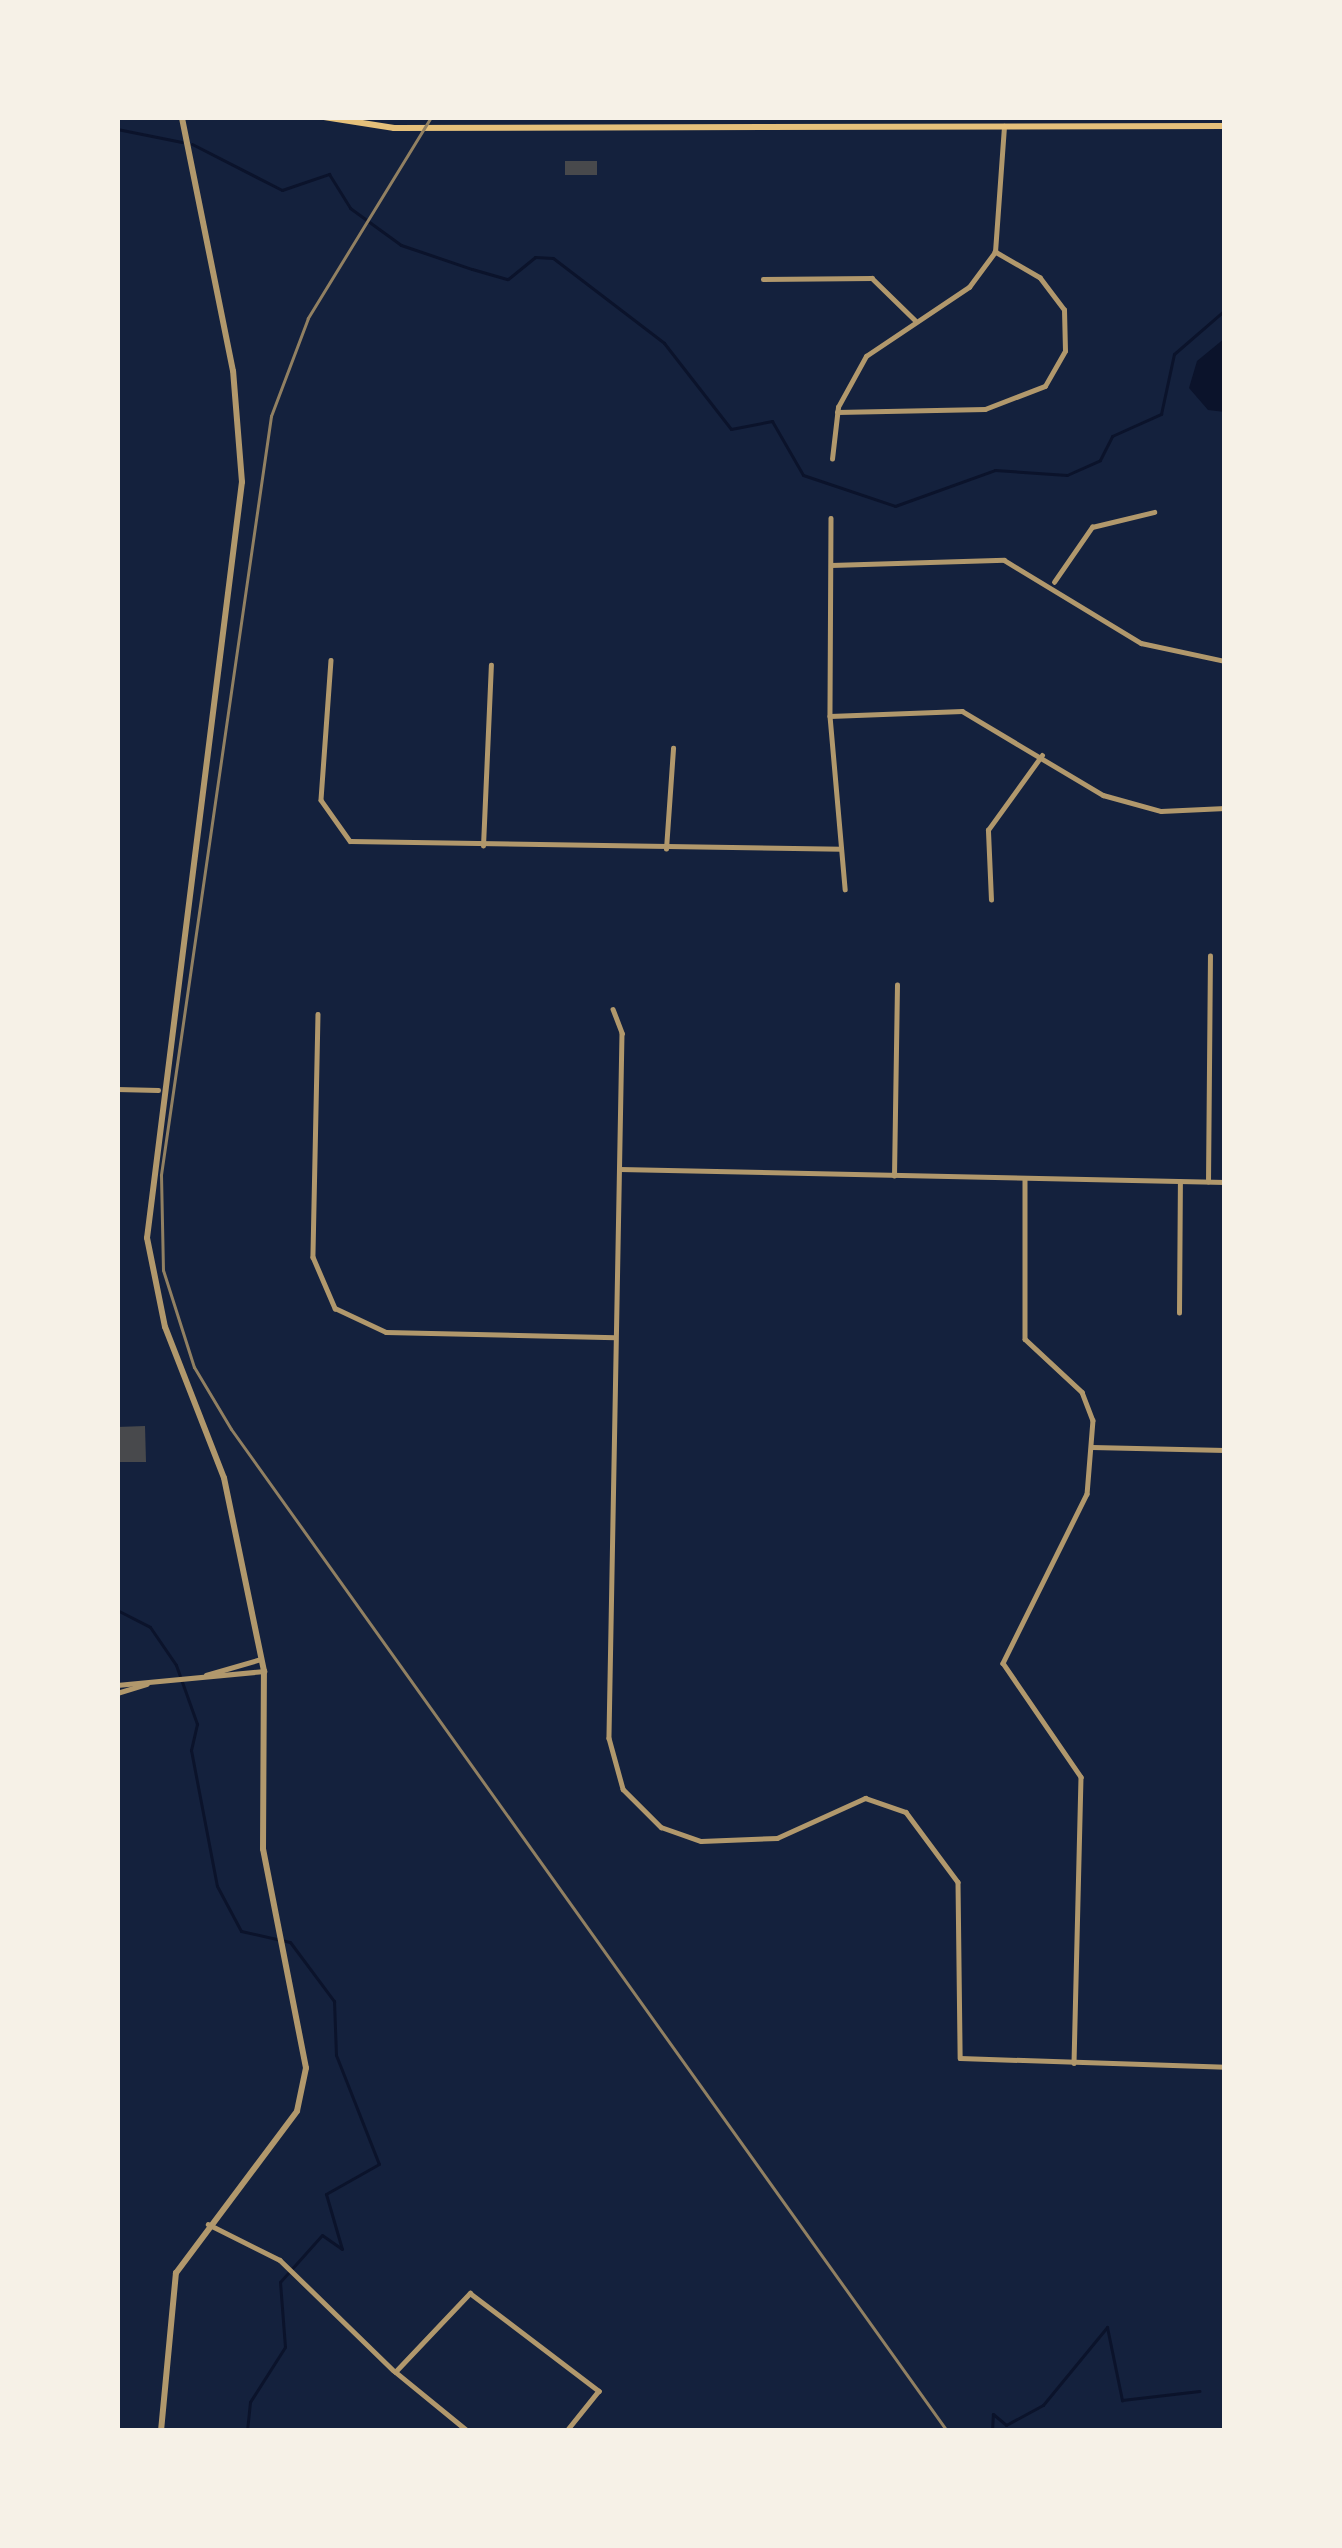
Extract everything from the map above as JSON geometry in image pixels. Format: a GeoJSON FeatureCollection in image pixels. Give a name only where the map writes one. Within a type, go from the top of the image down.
{"type":"FeatureCollection","features":[{"type":"Feature","properties":{"kind":"main road"},"geometry":{"type":"LineString","coordinates":[[324,117],[394,128],[1225,126]]}},
{"type":"Feature","properties":{"kind":"street"},"geometry":{"type":"LineString","coordinates":[[161,2431],[172,2284],[208,2224],[302,2098],[305,2054],[263,1850],[264,1671],[224,1478],[152,1275],[146,1207],[242,482],[233,371],[182,117]]}},
{"type":"Feature","properties":{"kind":"street"},"geometry":{"type":"LineString","coordinates":[[737,117],[737,127]]}},
{"type":"Feature","properties":{"kind":"street"},"geometry":{"type":"LineString","coordinates":[[832,458],[837,412],[866,356],[969,286],[995,252],[1004,126]]}},
{"type":"Feature","properties":{"kind":"street"},"geometry":{"type":"LineString","coordinates":[[837,412],[986,409],[1045,386],[1065,351],[1064,310],[1040,278],[995,252]]}},
{"type":"Feature","properties":{"kind":"street"},"geometry":{"type":"LineString","coordinates":[[763,279],[872,278],[915,320]]}},
{"type":"Feature","properties":{"kind":"street"},"geometry":{"type":"LineString","coordinates":[[1054,582],[1092,527],[1154,512]]}},
{"type":"Feature","properties":{"kind":"street"},"geometry":{"type":"LineString","coordinates":[[831,518],[830,716],[845,889]]}},
{"type":"Feature","properties":{"kind":"street"},"geometry":{"type":"LineString","coordinates":[[831,565],[987,557],[1054,582],[1141,643],[1225,661]]}},
{"type":"Feature","properties":{"kind":"street"},"geometry":{"type":"LineString","coordinates":[[331,660],[321,800],[331,825],[365,844],[841,849]]}},
{"type":"Feature","properties":{"kind":"street"},"geometry":{"type":"LineString","coordinates":[[482,846],[491,664]]}},
{"type":"Feature","properties":{"kind":"street"},"geometry":{"type":"LineString","coordinates":[[830,716],[946,708],[1126,803],[1225,808]]}},
{"type":"Feature","properties":{"kind":"street"},"geometry":{"type":"LineString","coordinates":[[666,849],[673,748]]}},
{"type":"Feature","properties":{"kind":"street"},"geometry":{"type":"LineString","coordinates":[[992,900],[988,830],[1042,755]]}},
{"type":"Feature","properties":{"kind":"street"},"geometry":{"type":"LineString","coordinates":[[1208,1182],[1210,956]]}},
{"type":"Feature","properties":{"kind":"street"},"geometry":{"type":"LineString","coordinates":[[894,1176],[897,985]]}},
{"type":"Feature","properties":{"kind":"street"},"geometry":{"type":"LineString","coordinates":[[614,1009],[620,1169],[608,1728],[619,1781],[650,1820],[701,1840],[763,1842],[865,1798],[906,1812],[958,1882],[960,2058],[1225,2066]]}},
{"type":"Feature","properties":{"kind":"street"},"geometry":{"type":"LineString","coordinates":[[318,1014],[313,1257],[335,1308],[386,1332],[616,1337]]}},
{"type":"Feature","properties":{"kind":"street"},"geometry":{"type":"LineString","coordinates":[[117,1089],[158,1090]]}},
{"type":"Feature","properties":{"kind":"street"},"geometry":{"type":"LineString","coordinates":[[620,1169],[1225,1182]]}},
{"type":"Feature","properties":{"kind":"street"},"geometry":{"type":"LineString","coordinates":[[1025,1179],[1025,1339],[1082,1392],[1092,1448],[1087,1494],[1003,1663],[1081,1778],[1074,2063]]}},
{"type":"Feature","properties":{"kind":"street"},"geometry":{"type":"LineString","coordinates":[[1179,1313],[1180,1182]]}},
{"type":"Feature","properties":{"kind":"street"},"geometry":{"type":"LineString","coordinates":[[1092,1448],[1225,1450]]}},
{"type":"Feature","properties":{"kind":"street"},"geometry":{"type":"LineString","coordinates":[[206,1675],[261,1659]]}},
{"type":"Feature","properties":{"kind":"street"},"geometry":{"type":"LineString","coordinates":[[117,1689],[264,1671]]}},
{"type":"Feature","properties":{"kind":"street"},"geometry":{"type":"LineString","coordinates":[[208,2224],[280,2260],[395,2372],[467,2431]]}},
{"type":"Feature","properties":{"kind":"street"},"geometry":{"type":"LineString","coordinates":[[395,2372],[470,2293],[599,2391],[567,2431]]}},
{"type":"Feature","properties":{"kind":"water"},"geometry":{"type":"Polygon","coordinates":[[[1225,338],[1225,412],[1208,410],[1189,388],[1197,361],[1225,338]]]}},
{"type":"Feature","properties":{"kind":"building"},"geometry":{"type":"Polygon","coordinates":[[[565,161],[597,161],[597,175],[565,175],[565,161]]]}},
{"type":"Feature","properties":{"kind":"building"},"geometry":{"type":"Polygon","coordinates":[[[145,1426],[146,1462],[117,1462],[117,1427],[145,1426]]]}},
{"type":"Feature","properties":{"kind":"waterway"},"geometry":{"type":"LineString","coordinates":[[117,129],[182,142]]}},
{"type":"Feature","properties":{"kind":"waterway"},"geometry":{"type":"LineString","coordinates":[[192,144],[282,190],[329,174],[350,208],[401,245],[472,269],[508,279],[535,257],[553,258],[664,343],[731,429],[772,421],[803,475],[895,506],[995,470],[1067,475],[1100,460],[1112,436],[1161,414],[1174,354],[1225,310]]}},
{"type":"Feature","properties":{"kind":"waterway"},"geometry":{"type":"LineString","coordinates":[[117,1610],[150,1627],[176,1665],[197,1724],[191,1750],[217,1886],[241,1931],[290,1942],[334,2001],[336,2055],[379,2164],[326,2194],[342,2249],[322,2235],[280,2282],[285,2347],[250,2402],[247,2431]]}},
{"type":"Feature","properties":{"kind":"waterway"},"geometry":{"type":"LineString","coordinates":[[992,2431],[993,2414],[1006,2425],[1043,2405],[1107,2327],[1122,2400],[1199,2391]]}},
{"type":"Feature","properties":{"kind":"railway"},"geometry":{"type":"LineString","coordinates":[[431,117],[308,318],[271,416],[161,1175],[163,1270],[194,1367],[231,1429],[947,2431]]}}]}
